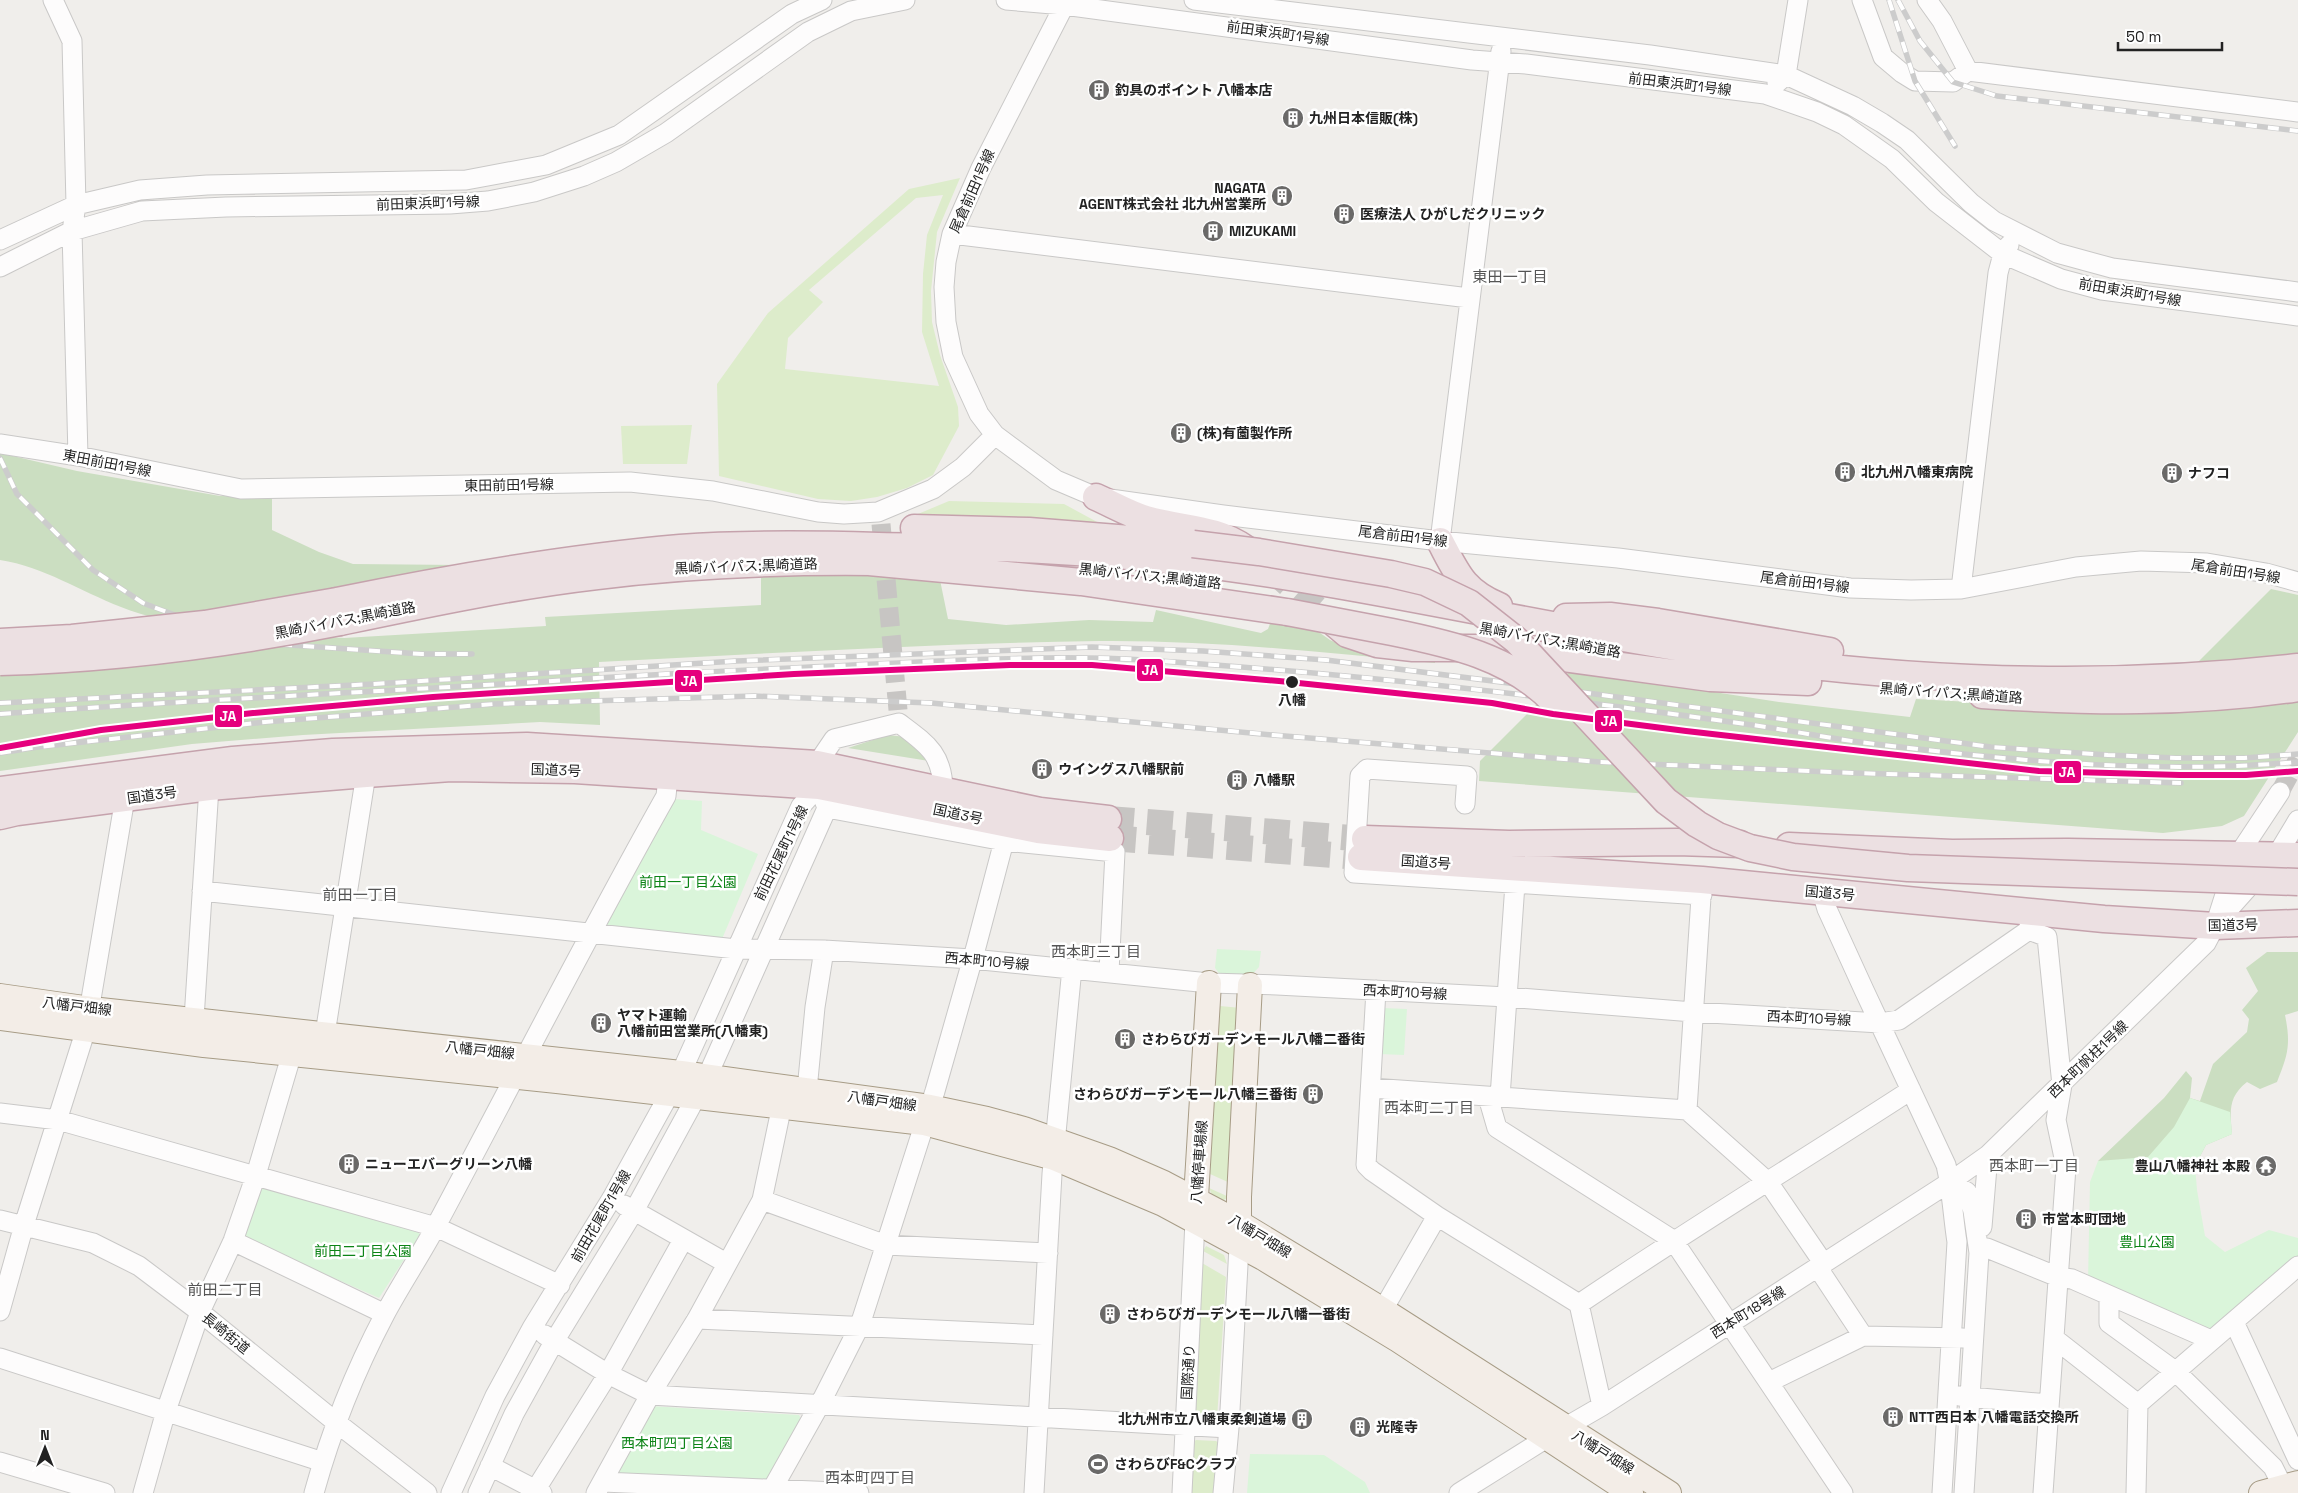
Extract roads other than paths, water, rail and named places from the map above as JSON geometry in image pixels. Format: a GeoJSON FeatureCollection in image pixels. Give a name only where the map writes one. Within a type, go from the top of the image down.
{"type":"FeatureCollection","features":[{"type":"Feature","properties":{"kind":"highway"},"geometry":{"type":"LineString","coordinates":[[1096,497],[1146,519],[1209,530],[1238,543],[1257,557]]}},
{"type":"Feature","properties":{"kind":"highway"},"geometry":{"type":"LineString","coordinates":[[681,548],[765,538],[924,528],[1029,530],[1193,544],[1276,554],[1391,574],[1425,582],[1469,603],[1516,640],[1666,801],[1697,824],[1718,836],[1750,848],[1793,857],[1908,868],[2298,882]]}},
{"type":"Feature","properties":{"kind":"highway"},"geometry":{"type":"LineString","coordinates":[[1440,541],[1462,583],[1482,600],[1508,610],[1539,615],[1610,616],[1658,622],[1911,665],[2023,680]]}},
{"type":"Feature","properties":{"kind":"highway","name":"黒崎バイパス;黒崎道路"},"geometry":{"type":"LineString","coordinates":[[0,662],[138,654],[272,635],[339,611],[511,568],[681,548],[765,544],[968,547],[1070,551],[1165,560],[1268,574],[1604,636],[1723,654],[1857,670],[2023,680],[2123,680],[2298,688]]}},
{"type":"Feature","properties":{"kind":"highway"},"geometry":{"type":"LineString","coordinates":[[869,562],[983,571],[1081,582],[1287,612],[1443,643],[1478,653],[1508,667],[1539,687],[1644,798],[1680,828],[1718,849],[1750,861],[1845,875],[1908,880],[2298,894]]}},
{"type":"Feature","properties":{"kind":"highway","name":"黒崎バイパス;黒崎道路"},"geometry":{"type":"LineString","coordinates":[[0,642],[72,638],[339,611],[596,576],[682,567],[869,562],[1068,567],[1176,577],[1269,590],[1646,658],[1808,682],[2029,698],[2171,700],[2298,666]]}},
{"type":"Feature","properties":{"kind":"highway"},"geometry":{"type":"LineString","coordinates":[[1316,608],[1347,634],[1377,644],[1413,648],[1489,648],[1710,678],[1808,682]]}},
{"type":"Feature","properties":{"kind":"highway","name":"国道3号"},"geometry":{"type":"LineString","coordinates":[[0,790],[233,760],[333,752],[445,747],[527,746],[821,786],[1038,830],[1109,828],[943,790],[821,786],[575,770],[451,768],[209,787],[17,812],[0,816]]}},
{"type":"Feature","properties":{"kind":"highway","name":"国道3号"},"geometry":{"type":"LineString","coordinates":[[2287,856],[2237,857],[2068,852],[1952,853],[1677,842],[1363,848],[1702,887],[1822,892],[2029,920],[2104,919],[2214,926],[2298,923]]}},
{"type":"Feature","properties":{"kind":"main road","name":"八幡停車場線"},"geometry":{"type":"LineString","coordinates":[[1195,1211],[1209,983]]}},
{"type":"Feature","properties":{"kind":"main road"},"geometry":{"type":"LineString","coordinates":[[1239,1247],[1238,1222],[1250,985]]}},
{"type":"Feature","properties":{"kind":"main road","name":"八幡戸畑線"},"geometry":{"type":"LineString","coordinates":[[0,996],[88,1019],[204,1045],[291,1042],[325,1034],[682,1073],[701,1087],[782,1105],[987,1119],[1055,1149],[1153,1199],[1238,1222],[1378,1318],[1555,1433],[1669,1493]]}},
{"type":"Feature","properties":{"kind":"main road","name":"八幡戸畑線"},"geometry":{"type":"LineString","coordinates":[[0,1018],[194,1019],[291,1042],[517,1076],[669,1093],[701,1087],[807,1090],[927,1115]]}},
{"type":"Feature","properties":{"kind":"main road","name":"八幡戸畑線"},"geometry":{"type":"LineString","coordinates":[[1195,1211],[1239,1247],[1378,1318]]}},
{"type":"Feature","properties":{"kind":"main road","name":"八幡戸畑線"},"geometry":{"type":"LineString","coordinates":[[1555,1433],[1631,1493]]}},
{"type":"Feature","properties":{"kind":"street"},"geometry":{"type":"LineString","coordinates":[[53,0],[72,41],[76,205],[72,231],[78,456]]}},
{"type":"Feature","properties":{"kind":"street","name":"前田東浜町1号線"},"geometry":{"type":"LineString","coordinates":[[0,240],[76,205],[140,190],[208,185],[466,180],[546,165],[619,135],[792,14],[822,0]]}},
{"type":"Feature","properties":{"kind":"street","name":"前田東浜町1号線"},"geometry":{"type":"LineString","coordinates":[[0,267],[72,231],[142,211],[226,207],[450,204],[488,201],[534,192],[584,176],[616,162],[666,132],[808,32],[851,11],[905,0]]}},
{"type":"Feature","properties":{"kind":"street","name":"前田東浜町1号線"},"geometry":{"type":"LineString","coordinates":[[1006,0],[1065,2],[1500,62],[1765,94],[1817,112],[1844,125],[1870,141],[1892,159],[1936,202],[2003,254],[2061,279],[2102,290],[2298,316]]}},
{"type":"Feature","properties":{"kind":"street","name":"前田東浜町1号線"},"geometry":{"type":"LineString","coordinates":[[1194,0],[1730,65],[1786,75],[1853,106],[1882,123],[1907,140],[1971,203],[1994,221],[2057,253],[2112,268],[2298,292]]}},
{"type":"Feature","properties":{"kind":"street"},"geometry":{"type":"LineString","coordinates":[[1765,94],[1786,75],[1798,0]]}},
{"type":"Feature","properties":{"kind":"street"},"geometry":{"type":"LineString","coordinates":[[1862,0],[1883,57],[1916,81],[1953,82],[1968,71],[2298,112]]}},
{"type":"Feature","properties":{"kind":"street"},"geometry":{"type":"LineString","coordinates":[[1927,0],[1942,21],[1968,71]]}},
{"type":"Feature","properties":{"kind":"street","name":"尾倉前田1号線"},"geometry":{"type":"LineString","coordinates":[[1065,2],[981,168],[952,234],[946,262],[944,287],[946,322],[953,357],[979,414],[995,436],[1056,480],[1096,497],[1223,515],[1440,541],[1618,558],[1850,588],[1961,589],[2076,567],[2141,561],[2207,563],[2266,573],[2298,582]]}},
{"type":"Feature","properties":{"kind":"street"},"geometry":{"type":"LineString","coordinates":[[1440,541],[1503,38]]}},
{"type":"Feature","properties":{"kind":"street"},"geometry":{"type":"LineString","coordinates":[[952,234],[1469,298]]}},
{"type":"Feature","properties":{"kind":"street"},"geometry":{"type":"LineString","coordinates":[[1961,589],[1998,273],[2003,254],[2017,234]]}},
{"type":"Feature","properties":{"kind":"street","name":"東田前田1号線"},"geometry":{"type":"LineString","coordinates":[[0,444],[78,456],[241,490],[630,482],[713,491],[818,512],[880,518],[933,488],[963,467],[995,436]]}},
{"type":"Feature","properties":{"kind":"street"},"geometry":{"type":"LineString","coordinates":[[943,790],[943,773],[939,761],[922,740],[898,717],[834,739],[821,786],[1004,841],[1115,852],[1109,972]]}},
{"type":"Feature","properties":{"kind":"street"},"geometry":{"type":"LineString","coordinates":[[1465,804],[1467,776],[1367,769],[1360,776],[1354,873],[1515,884],[1702,887],[1687,1110]]}},
{"type":"Feature","properties":{"kind":"street"},"geometry":{"type":"LineString","coordinates":[[325,1034],[347,906],[366,774]]}},
{"type":"Feature","properties":{"kind":"street"},"geometry":{"type":"LineString","coordinates":[[314,1493],[323,1462],[359,1367],[385,1314],[436,1228],[517,1076],[590,932],[666,796],[668,777]]}},
{"type":"Feature","properties":{"kind":"street","name":"前田花尾町1号線"},"geometry":{"type":"LineString","coordinates":[[451,1493],[495,1396],[532,1328],[612,1198],[669,1093],[682,1073],[801,806],[821,786]]}},
{"type":"Feature","properties":{"kind":"street","name":"前田花尾町1号線"},"geometry":{"type":"LineString","coordinates":[[478,1493],[514,1414],[555,1340],[634,1211],[701,1087],[765,950],[821,786]]}},
{"type":"Feature","properties":{"kind":"street"},"geometry":{"type":"LineString","coordinates":[[194,1019],[209,787]]}},
{"type":"Feature","properties":{"kind":"street"},"geometry":{"type":"LineString","coordinates":[[2214,926],[2237,857],[2280,792]]}},
{"type":"Feature","properties":{"kind":"street"},"geometry":{"type":"LineString","coordinates":[[0,1311],[24,1225],[88,1019],[125,798]]}},
{"type":"Feature","properties":{"kind":"street"},"geometry":{"type":"LineString","coordinates":[[2214,926],[2287,856],[2298,820]]}},
{"type":"Feature","properties":{"kind":"street"},"geometry":{"type":"LineString","coordinates":[[771,1491],[820,1404],[860,1325],[927,1115],[1004,841]]}},
{"type":"Feature","properties":{"kind":"street"},"geometry":{"type":"LineString","coordinates":[[1515,884],[1507,997],[1494,1097],[1497,1128],[1673,1240],[1843,1493]]}},
{"type":"Feature","properties":{"kind":"street","name":"西本町10号線"},"geometry":{"type":"LineString","coordinates":[[202,891],[736,949],[824,950],[972,959],[1209,983],[1507,997],[1693,1012],[1880,1023],[1899,1020],[2029,920]]}},
{"type":"Feature","properties":{"kind":"street"},"geometry":{"type":"LineString","coordinates":[[1822,892],[1831,918],[1946,1165],[1950,1182],[1951,1206],[1957,1242],[1942,1493]]}},
{"type":"Feature","properties":{"kind":"street"},"geometry":{"type":"LineString","coordinates":[[2029,920],[2047,938],[2062,1085],[2056,1120],[2066,1167],[2043,1493]]}},
{"type":"Feature","properties":{"kind":"street","name":"西本町帆柱1号線"},"geometry":{"type":"LineString","coordinates":[[1950,1182],[1988,1155],[2062,1085],[2206,943],[2214,926]]}},
{"type":"Feature","properties":{"kind":"street"},"geometry":{"type":"LineString","coordinates":[[807,1090],[815,1007],[824,950]]}},
{"type":"Feature","properties":{"kind":"street"},"geometry":{"type":"LineString","coordinates":[[1034,1493],[1055,1149],[1072,968]]}},
{"type":"Feature","properties":{"kind":"street"},"geometry":{"type":"LineString","coordinates":[[1376,990],[1366,1165],[1437,1216],[1579,1304],[1602,1406]]}},
{"type":"Feature","properties":{"kind":"street"},"geometry":{"type":"LineString","coordinates":[[143,1493],[166,1411],[200,1312],[232,1241],[256,1175],[291,1042]]}},
{"type":"Feature","properties":{"kind":"street"},"geometry":{"type":"LineString","coordinates":[[1371,1088],[1687,1110],[1768,1182],[1863,1336]]}},
{"type":"Feature","properties":{"kind":"street"},"geometry":{"type":"LineString","coordinates":[[1579,1304],[1673,1240],[1768,1182],[1911,1090]]}},
{"type":"Feature","properties":{"kind":"street"},"geometry":{"type":"LineString","coordinates":[[782,1105],[762,1200],[697,1319],[650,1395],[599,1488],[859,1493]]}},
{"type":"Feature","properties":{"kind":"street"},"geometry":{"type":"LineString","coordinates":[[0,1113],[58,1120],[256,1175],[436,1228],[560,1285]]}},
{"type":"Feature","properties":{"kind":"street"},"geometry":{"type":"LineString","coordinates":[[1964,1493],[1979,1253],[1988,1155]]}},
{"type":"Feature","properties":{"kind":"street"},"geometry":{"type":"LineString","coordinates":[[1950,1182],[1967,1192],[1973,1211],[1979,1253]]}},
{"type":"Feature","properties":{"kind":"street","name":"西本町18号線"},"geometry":{"type":"LineString","coordinates":[[1459,1493],[1602,1406],[1950,1182]]}},
{"type":"Feature","properties":{"kind":"street"},"geometry":{"type":"LineString","coordinates":[[612,1198],[726,1264]]}},
{"type":"Feature","properties":{"kind":"street"},"geometry":{"type":"LineString","coordinates":[[762,1200],[886,1245],[1048,1253]]}},
{"type":"Feature","properties":{"kind":"street"},"geometry":{"type":"LineString","coordinates":[[1914,1205],[1936,1203],[1951,1206]]}},
{"type":"Feature","properties":{"kind":"street","name":"国際通り"},"geometry":{"type":"LineString","coordinates":[[1182,1493],[1195,1211]]}},
{"type":"Feature","properties":{"kind":"street"},"geometry":{"type":"LineString","coordinates":[[1378,1318],[1437,1216]]}},
{"type":"Feature","properties":{"kind":"street","name":"長崎街道"},"geometry":{"type":"LineString","coordinates":[[0,1220],[93,1243],[139,1266],[200,1312],[427,1493]]}},
{"type":"Feature","properties":{"kind":"street"},"geometry":{"type":"LineString","coordinates":[[490,1466],[539,1491],[608,1374],[683,1240]]}},
{"type":"Feature","properties":{"kind":"street"},"geometry":{"type":"LineString","coordinates":[[232,1241],[385,1314]]}},
{"type":"Feature","properties":{"kind":"street"},"geometry":{"type":"LineString","coordinates":[[1223,1493],[1229,1428],[1239,1247]]}},
{"type":"Feature","properties":{"kind":"street"},"geometry":{"type":"LineString","coordinates":[[1979,1253],[1987,1248],[2058,1277],[2072,1279],[2211,1340]]}},
{"type":"Feature","properties":{"kind":"street"},"geometry":{"type":"LineString","coordinates":[[2136,1493],[2138,1404],[2298,1266]]}},
{"type":"Feature","properties":{"kind":"street"},"geometry":{"type":"LineString","coordinates":[[2109,1296],[2109,1323],[2174,1371],[2273,1467],[2281,1488]]}},
{"type":"Feature","properties":{"kind":"street"},"geometry":{"type":"LineString","coordinates":[[697,1319],[860,1325],[1043,1336]]}},
{"type":"Feature","properties":{"kind":"street"},"geometry":{"type":"LineString","coordinates":[[2234,1322],[2298,1460]]}},
{"type":"Feature","properties":{"kind":"street"},"geometry":{"type":"LineString","coordinates":[[532,1328],[555,1340],[608,1374],[650,1395],[1038,1416],[1185,1427],[1229,1428]]}},
{"type":"Feature","properties":{"kind":"street"},"geometry":{"type":"LineString","coordinates":[[1769,1382],[1863,1336],[1974,1339]]}},
{"type":"Feature","properties":{"kind":"street"},"geometry":{"type":"LineString","coordinates":[[2055,1339],[2138,1404]]}},
{"type":"Feature","properties":{"kind":"street"},"geometry":{"type":"LineString","coordinates":[[0,1358],[323,1462]]}},
{"type":"Feature","properties":{"kind":"street"},"geometry":{"type":"LineString","coordinates":[[1948,1395],[2049,1404]]}},
{"type":"Feature","properties":{"kind":"street"},"geometry":{"type":"LineString","coordinates":[[0,1462],[105,1493]]}},
{"type":"Feature","properties":{"kind":"tunnel"},"geometry":{"type":"LineString","coordinates":[[881,524],[898,710]]}},
{"type":"Feature","properties":{"kind":"tunnel"},"geometry":{"type":"LineString","coordinates":[[1269,567],[1316,608]]}},
{"type":"Feature","properties":{"kind":"tunnel"},"geometry":{"type":"LineString","coordinates":[[2280,792],[2298,759]]}},
{"type":"Feature","properties":{"kind":"tunnel"},"geometry":{"type":"LineString","coordinates":[[1108,819],[1365,839]]}},
{"type":"Feature","properties":{"kind":"tunnel"},"geometry":{"type":"LineString","coordinates":[[1110,838],[1361,857]]}},
{"type":"Feature","properties":{"kind":"railway"},"geometry":{"type":"LineString","coordinates":[[1889,0],[1915,81],[1955,146]]}},
{"type":"Feature","properties":{"kind":"railway"},"geometry":{"type":"LineString","coordinates":[[1898,0],[1920,41],[1953,82],[1997,96],[2298,131]]}},
{"type":"Feature","properties":{"kind":"railway"},"geometry":{"type":"LineString","coordinates":[[0,458],[17,494],[93,570],[143,603],[220,632],[275,644],[422,654],[472,654]]}},
{"type":"Feature","properties":{"kind":"railway"},"geometry":{"type":"LineString","coordinates":[[0,703],[374,684],[736,661],[1092,647],[1203,651],[1326,660],[1991,747],[2176,758],[2244,758],[2298,754]]}},
{"type":"Feature","properties":{"kind":"railway"},"geometry":{"type":"LineString","coordinates":[[0,714],[700,672],[960,660],[1104,658],[1281,670],[1480,690],[1679,715],[1859,742],[2023,760],[2078,764],[2188,767],[2298,762]]}},
{"type":"Feature","properties":{"kind":"railway"},"geometry":{"type":"LineString","coordinates":[[0,753],[38,747],[265,722],[494,704],[754,696],[931,703],[1273,735],[1600,762],[1854,773],[2181,783]]}},
{"type":"Feature","properties":{"kind":"place","name":"釣具のポイント 八幡本店"},"geometry":{"type":"Point","coordinates":[1099,90]}},
{"type":"Feature","properties":{"kind":"place","name":"九州日本信販(株)"},"geometry":{"type":"Point","coordinates":[1293,118]}},
{"type":"Feature","properties":{"kind":"place","name":"NAGATA AGENT株式会社 北九州営業所"},"geometry":{"type":"Point","coordinates":[1282,196]}},
{"type":"Feature","properties":{"kind":"place","name":"医療法人 ひがしだクリニック"},"geometry":{"type":"Point","coordinates":[1344,214]}},
{"type":"Feature","properties":{"kind":"place","name":"MIZUKAMI"},"geometry":{"type":"Point","coordinates":[1213,231]}},
{"type":"Feature","properties":{"kind":"place","name":"(株)有薗製作所"},"geometry":{"type":"Point","coordinates":[1181,433]}},
{"type":"Feature","properties":{"kind":"place","name":"北九州八幡東病院"},"geometry":{"type":"Point","coordinates":[1845,472]}},
{"type":"Feature","properties":{"kind":"place","name":"ナフコ"},"geometry":{"type":"Point","coordinates":[2172,473]}},
{"type":"Feature","properties":{"kind":"place","name":"八幡"},"geometry":{"type":"Point","coordinates":[1292,682]}},
{"type":"Feature","properties":{"kind":"place","name":"ウイングス八幡駅前"},"geometry":{"type":"Point","coordinates":[1042,769]}},
{"type":"Feature","properties":{"kind":"place","name":"八幡駅"},"geometry":{"type":"Point","coordinates":[1237,780]}},
{"type":"Feature","properties":{"kind":"place","name":"ヤマト運輸 八幡前田営業所(八幡東)"},"geometry":{"type":"Point","coordinates":[601,1023]}},
{"type":"Feature","properties":{"kind":"place","name":"さわらびガーデンモール八幡二番街"},"geometry":{"type":"Point","coordinates":[1125,1039]}},
{"type":"Feature","properties":{"kind":"place","name":"さわらびガーデンモール八幡三番街"},"geometry":{"type":"Point","coordinates":[1313,1094]}},
{"type":"Feature","properties":{"kind":"place","name":"ニューエバーグリーン八幡"},"geometry":{"type":"Point","coordinates":[349,1164]}},
{"type":"Feature","properties":{"kind":"place","name":"豊山八幡神社 本殿"},"geometry":{"type":"Point","coordinates":[2266,1166]}},
{"type":"Feature","properties":{"kind":"place","name":"市営本町団地"},"geometry":{"type":"Point","coordinates":[2026,1219]}},
{"type":"Feature","properties":{"kind":"place","name":"さわらびガーデンモール八幡一番街"},"geometry":{"type":"Point","coordinates":[1110,1314]}},
{"type":"Feature","properties":{"kind":"place","name":"NTT西日本 八幡電話交換所"},"geometry":{"type":"Point","coordinates":[1893,1417]}},
{"type":"Feature","properties":{"kind":"place","name":"北九州市立八幡東柔剣道場"},"geometry":{"type":"Point","coordinates":[1302,1419]}},
{"type":"Feature","properties":{"kind":"place","name":"光隆寺"},"geometry":{"type":"Point","coordinates":[1360,1427]}},
{"type":"Feature","properties":{"kind":"place","name":"さわらびF&Cクラブ"},"geometry":{"type":"Point","coordinates":[1098,1464]}},
{"type":"Feature","properties":{"kind":"district","name":"東田一丁目"},"geometry":{"type":"Point","coordinates":[1510,277]}},
{"type":"Feature","properties":{"kind":"district","name":"前田一丁目"},"geometry":{"type":"Point","coordinates":[360,895]}},
{"type":"Feature","properties":{"kind":"district","name":"西本町三丁目"},"geometry":{"type":"Point","coordinates":[1096,952]}},
{"type":"Feature","properties":{"kind":"district","name":"西本町二丁目"},"geometry":{"type":"Point","coordinates":[1429,1108]}},
{"type":"Feature","properties":{"kind":"district","name":"西本町一丁目"},"geometry":{"type":"Point","coordinates":[2034,1166]}},
{"type":"Feature","properties":{"kind":"district","name":"前田二丁目"},"geometry":{"type":"Point","coordinates":[225,1290]}},
{"type":"Feature","properties":{"kind":"district","name":"西本町四丁目"},"geometry":{"type":"Point","coordinates":[870,1478]}},
{"type":"Feature","properties":{"kind":"park label","name":"前田一丁目公園"},"geometry":{"type":"Point","coordinates":[688,882]}},
{"type":"Feature","properties":{"kind":"park label","name":"豊山公園"},"geometry":{"type":"Point","coordinates":[2147,1242]}},
{"type":"Feature","properties":{"kind":"park label","name":"前田二丁目公園"},"geometry":{"type":"Point","coordinates":[363,1251]}},
{"type":"Feature","properties":{"kind":"park label","name":"西本町四丁目公園"},"geometry":{"type":"Point","coordinates":[677,1443]}}]}
